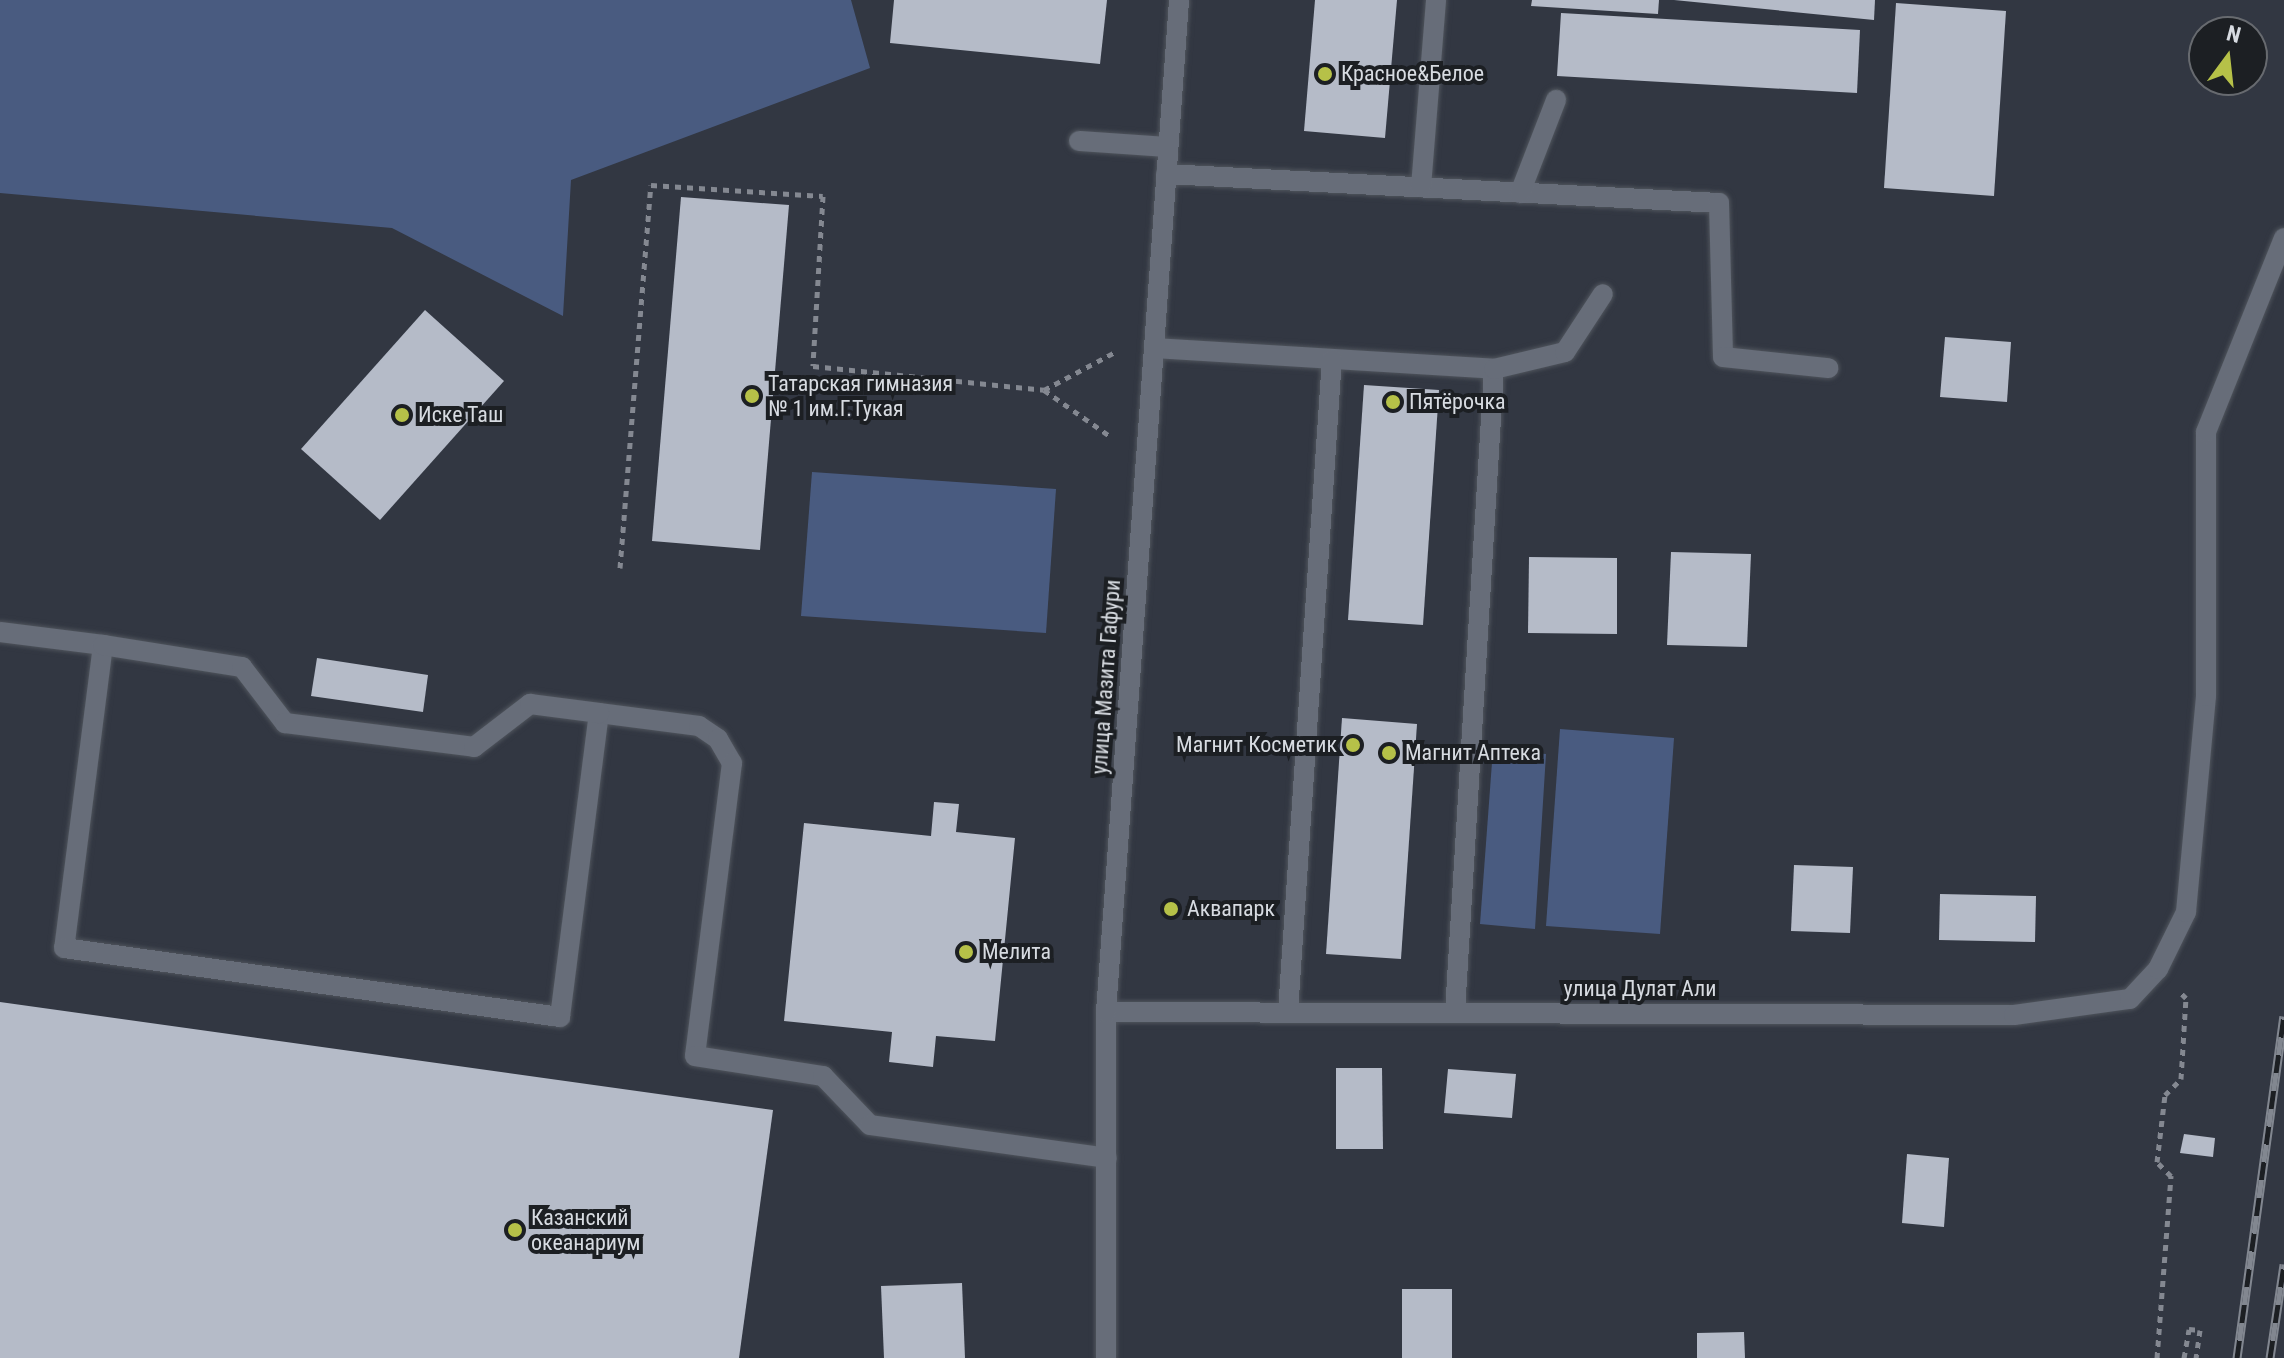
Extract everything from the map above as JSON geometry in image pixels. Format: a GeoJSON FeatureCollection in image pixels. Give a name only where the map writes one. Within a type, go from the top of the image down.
{"type":"FeatureCollection","features":[{"type":"Feature","properties":{"kind":"street","name":"улица Мазита Гафури"},"geometry":{"type":"LineString","coordinates":[[1106,1358],[1106,1012],[1179,0]]}},
{"type":"Feature","properties":{"kind":"street"},"geometry":{"type":"LineString","coordinates":[[1421,187],[1436,0]]}},
{"type":"Feature","properties":{"kind":"street"},"geometry":{"type":"LineString","coordinates":[[1520,193],[1556,100]]}},
{"type":"Feature","properties":{"kind":"street"},"geometry":{"type":"LineString","coordinates":[[1079,141],[1168,147]]}},
{"type":"Feature","properties":{"kind":"street"},"geometry":{"type":"LineString","coordinates":[[1166,174],[1719,203],[1723,357],[1828,368]]}},
{"type":"Feature","properties":{"kind":"street","name":"улица Дулат Али"},"geometry":{"type":"LineString","coordinates":[[1106,1012],[2014,1015],[2130,999],[2158,969],[2186,912],[2206,696],[2206,432],[2284,238]]}},
{"type":"Feature","properties":{"kind":"street"},"geometry":{"type":"LineString","coordinates":[[1154,348],[1494,369],[1565,352],[1603,294]]}},
{"type":"Feature","properties":{"kind":"street"},"geometry":{"type":"LineString","coordinates":[[1288,1012],[1332,359]]}},
{"type":"Feature","properties":{"kind":"street"},"geometry":{"type":"LineString","coordinates":[[1455,1012],[1494,369]]}},
{"type":"Feature","properties":{"kind":"street"},"geometry":{"type":"LineString","coordinates":[[0,632],[242,667],[285,723],[474,747],[530,704],[699,726],[718,739],[732,763],[695,1056],[823,1076],[870,1125],[1107,1158]]}},
{"type":"Feature","properties":{"kind":"street"},"geometry":{"type":"LineString","coordinates":[[103,645],[64,948],[560,1017],[599,713]]}},
{"type":"Feature","properties":{"kind":"path"},"geometry":{"type":"LineString","coordinates":[[620,568],[651,185],[823,196],[813,366],[1044,390],[1111,437]]}},
{"type":"Feature","properties":{"kind":"path"},"geometry":{"type":"LineString","coordinates":[[1044,390],[1117,351]]}},
{"type":"Feature","properties":{"kind":"path"},"geometry":{"type":"LineString","coordinates":[[2157,1358],[2171,1176],[2157,1162],[2165,1095],[2181,1079],[2186,998],[2158,969]]}},
{"type":"Feature","properties":{"kind":"path"},"geometry":{"type":"LineString","coordinates":[[2184,1358],[2189,1329],[2200,1330],[2196,1358]]}},
{"type":"Feature","properties":{"kind":"shaded area"},"geometry":{"type":"Polygon","coordinates":[[[0,0],[851,0],[870,68],[571,180],[563,316],[392,228],[0,193],[0,0]]]}},
{"type":"Feature","properties":{"kind":"shaded area"},"geometry":{"type":"Polygon","coordinates":[[[812,472],[1056,489],[1046,633],[801,616],[812,472]]]}},
{"type":"Feature","properties":{"kind":"shaded area"},"geometry":{"type":"Polygon","coordinates":[[[1560,729],[1674,738],[1660,934],[1546,926],[1560,729]]]}},
{"type":"Feature","properties":{"kind":"shaded area"},"geometry":{"type":"Polygon","coordinates":[[[1493,749],[1546,754],[1535,929],[1480,924],[1493,749]]]}},
{"type":"Feature","properties":{"kind":"building"},"geometry":{"type":"Polygon","coordinates":[[[894,0],[1107,0],[1100,64],[890,43],[894,0]]]}},
{"type":"Feature","properties":{"kind":"building"},"geometry":{"type":"Polygon","coordinates":[[[1315,0],[1397,0],[1385,138],[1304,131],[1315,0]]]}},
{"type":"Feature","properties":{"kind":"building"},"geometry":{"type":"Polygon","coordinates":[[[1532,0],[1659,0],[1658,14],[1531,6],[1532,0]]]}},
{"type":"Feature","properties":{"kind":"building"},"geometry":{"type":"Polygon","coordinates":[[[1674,0],[1875,0],[1874,20],[1674,0]]]}},
{"type":"Feature","properties":{"kind":"building"},"geometry":{"type":"Polygon","coordinates":[[[1896,3],[2006,11],[1994,196],[1884,188],[1896,3]]]}},
{"type":"Feature","properties":{"kind":"building"},"geometry":{"type":"Polygon","coordinates":[[[1561,13],[1860,30],[1857,93],[1557,76],[1561,13]]]}},
{"type":"Feature","properties":{"kind":"building"},"geometry":{"type":"Polygon","coordinates":[[[681,197],[789,205],[760,550],[652,541],[681,197]]]}},
{"type":"Feature","properties":{"kind":"building","name":"Иске Таш"},"geometry":{"type":"Polygon","coordinates":[[[425,310],[504,381],[380,520],[301,449],[425,310]]]}},
{"type":"Feature","properties":{"kind":"building"},"geometry":{"type":"Polygon","coordinates":[[[1945,337],[2011,342],[2007,402],[1940,397],[1945,337]]]}},
{"type":"Feature","properties":{"kind":"building"},"geometry":{"type":"Polygon","coordinates":[[[1364,385],[1439,390],[1423,625],[1348,620],[1364,385]]]}},
{"type":"Feature","properties":{"kind":"building"},"geometry":{"type":"Polygon","coordinates":[[[1671,552],[1751,554],[1747,647],[1667,645],[1671,552]]]}},
{"type":"Feature","properties":{"kind":"building"},"geometry":{"type":"Polygon","coordinates":[[[1529,557],[1617,558],[1617,634],[1528,633],[1529,557]]]}},
{"type":"Feature","properties":{"kind":"building"},"geometry":{"type":"Polygon","coordinates":[[[317,658],[428,675],[423,712],[311,696],[317,658]]]}},
{"type":"Feature","properties":{"kind":"building"},"geometry":{"type":"Polygon","coordinates":[[[1342,718],[1417,724],[1401,959],[1326,954],[1342,718]]]}},
{"type":"Feature","properties":{"kind":"building"},"geometry":{"type":"Polygon","coordinates":[[[934,802],[959,804],[956,832],[1015,838],[995,1041],[936,1036],[933,1067],[889,1062],[892,1032],[784,1021],[804,823],[931,836],[934,802]]]}},
{"type":"Feature","properties":{"kind":"building"},"geometry":{"type":"Polygon","coordinates":[[[1794,865],[1853,867],[1850,933],[1791,931],[1794,865]]]}},
{"type":"Feature","properties":{"kind":"building"},"geometry":{"type":"Polygon","coordinates":[[[1940,894],[2036,896],[2035,942],[1939,940],[1940,894]]]}},
{"type":"Feature","properties":{"kind":"building"},"geometry":{"type":"Polygon","coordinates":[[[0,1002],[773,1110],[739,1358],[0,1358],[0,1002]]]}},
{"type":"Feature","properties":{"kind":"building"},"geometry":{"type":"Polygon","coordinates":[[[1336,1068],[1382,1068],[1383,1149],[1336,1149],[1336,1068]]]}},
{"type":"Feature","properties":{"kind":"building"},"geometry":{"type":"Polygon","coordinates":[[[1448,1069],[1516,1074],[1512,1118],[1444,1113],[1448,1069]]]}},
{"type":"Feature","properties":{"kind":"building"},"geometry":{"type":"Polygon","coordinates":[[[2184,1134],[2215,1138],[2213,1157],[2180,1153],[2184,1134]]]}},
{"type":"Feature","properties":{"kind":"building"},"geometry":{"type":"Polygon","coordinates":[[[1907,1154],[1949,1158],[1944,1227],[1902,1223],[1907,1154]]]}},
{"type":"Feature","properties":{"kind":"building"},"geometry":{"type":"Polygon","coordinates":[[[962,1283],[965,1358],[884,1358],[881,1286],[962,1283]]]}},
{"type":"Feature","properties":{"kind":"building"},"geometry":{"type":"Polygon","coordinates":[[[1402,1289],[1452,1289],[1452,1358],[1402,1358],[1402,1289]]]}},
{"type":"Feature","properties":{"kind":"building"},"geometry":{"type":"Polygon","coordinates":[[[1744,1332],[1745,1358],[1697,1358],[1697,1333],[1744,1332]]]}},
{"type":"Feature","properties":{"kind":"railway"},"geometry":{"type":"LineString","coordinates":[[2237,1358],[2284,1016]]}},
{"type":"Feature","properties":{"kind":"railway"},"geometry":{"type":"LineString","coordinates":[[2270,1358],[2284,1264]]}},
{"type":"Feature","properties":{"kind":"place","name":"Красное&Белое"},"geometry":{"type":"Point","coordinates":[1325,74]}},
{"type":"Feature","properties":{"kind":"place","name":"Татарская гимназия № 1 им.Г.Тукая"},"geometry":{"type":"Point","coordinates":[752,396]}},
{"type":"Feature","properties":{"kind":"place","name":"Пятёрочка"},"geometry":{"type":"Point","coordinates":[1393,402]}},
{"type":"Feature","properties":{"kind":"place","name":"Иске Таш"},"geometry":{"type":"Point","coordinates":[402,415]}},
{"type":"Feature","properties":{"kind":"place","name":"Магнит Косметик"},"geometry":{"type":"Point","coordinates":[1353,745]}},
{"type":"Feature","properties":{"kind":"place","name":"Магнит Аптека"},"geometry":{"type":"Point","coordinates":[1389,753]}},
{"type":"Feature","properties":{"kind":"place","name":"Аквапарк"},"geometry":{"type":"Point","coordinates":[1171,909]}},
{"type":"Feature","properties":{"kind":"place","name":"Мелита"},"geometry":{"type":"Point","coordinates":[966,952]}},
{"type":"Feature","properties":{"kind":"place","name":"Казанский океанариум"},"geometry":{"type":"Point","coordinates":[515,1230]}}]}
